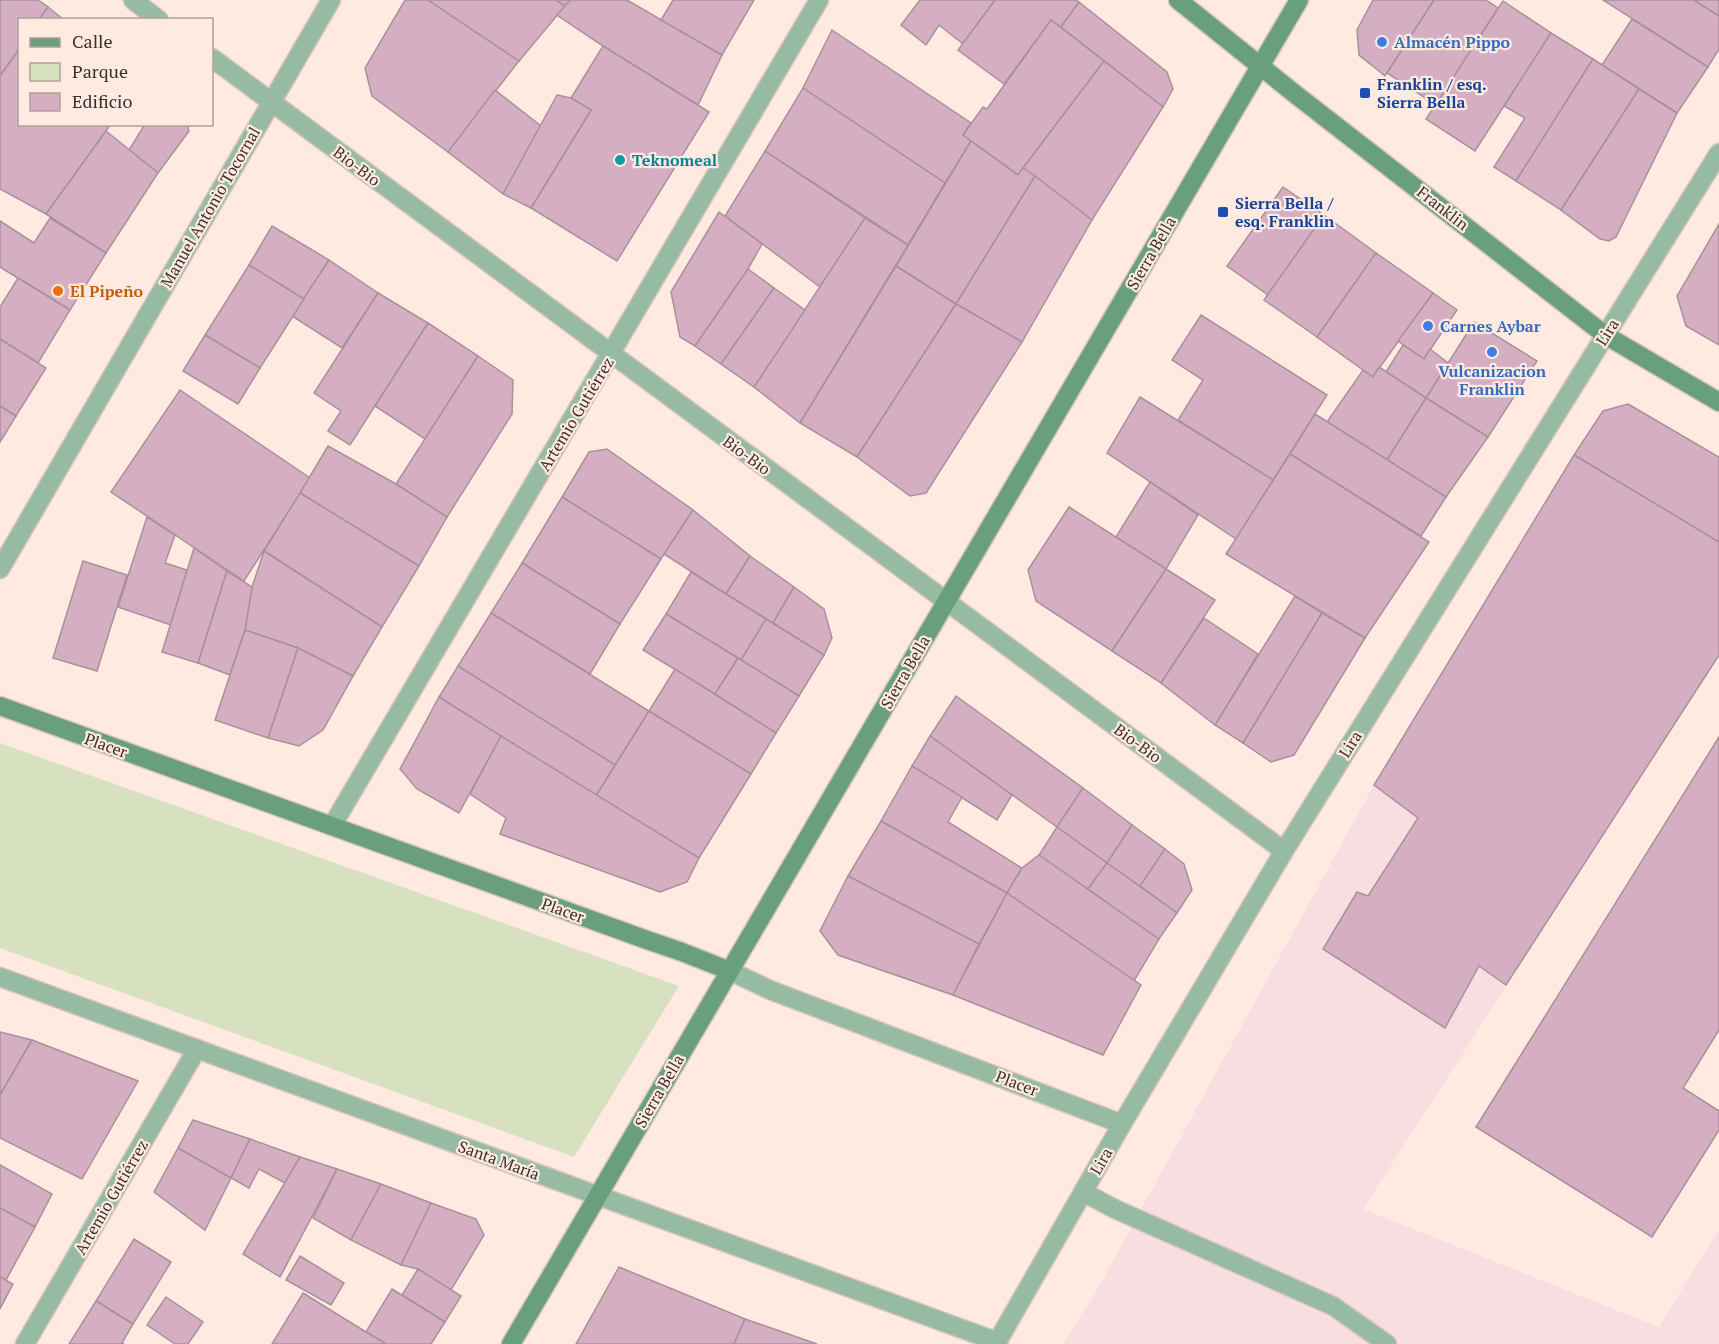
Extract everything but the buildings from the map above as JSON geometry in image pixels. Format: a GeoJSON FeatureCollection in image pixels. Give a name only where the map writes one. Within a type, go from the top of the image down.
{"type":"FeatureCollection","features":[{"type":"Feature","properties":{"kind":"main road","name":"Franklin"},"geometry":{"type":"LineString","coordinates":[[1178,0],[1605,335],[1719,402]]}},
{"type":"Feature","properties":{"kind":"main road","name":"Sierra Bella"},"geometry":{"type":"LineString","coordinates":[[511,1344],[1299,0]]}},
{"type":"Feature","properties":{"kind":"main road","name":"Placer"},"geometry":{"type":"LineString","coordinates":[[0,706],[730,971]]}},
{"type":"Feature","properties":{"kind":"street"},"geometry":{"type":"LineString","coordinates":[[133,0],[156,18]]}},
{"type":"Feature","properties":{"kind":"street","name":"Manuel Antonio Tocornal"},"geometry":{"type":"LineString","coordinates":[[0,569],[331,0]]}},
{"type":"Feature","properties":{"kind":"street","name":"Artemio Gutiérrez"},"geometry":{"type":"LineString","coordinates":[[332,826],[819,0]]}},
{"type":"Feature","properties":{"kind":"street","name":"Bio-Bio"},"geometry":{"type":"LineString","coordinates":[[213,59],[1284,851]]}},
{"type":"Feature","properties":{"kind":"street","name":"Lira"},"geometry":{"type":"LineString","coordinates":[[997,1343],[1122,1124],[1284,851],[1719,153]]}},
{"type":"Feature","properties":{"kind":"street","name":"Placer"},"geometry":{"type":"LineString","coordinates":[[730,971],[770,990],[1122,1124]]}},
{"type":"Feature","properties":{"kind":"street","name":"Santa María"},"geometry":{"type":"LineString","coordinates":[[0,977],[997,1343]]}},
{"type":"Feature","properties":{"kind":"street","name":"Artemio Gutiérrez"},"geometry":{"type":"LineString","coordinates":[[25,1344],[197,1049]]}},
{"type":"Feature","properties":{"kind":"street"},"geometry":{"type":"LineString","coordinates":[[1083,1192],[1115,1209],[1333,1306],[1387,1344]]}},
{"type":"Feature","properties":{"kind":"shaded area"},"geometry":{"type":"Polygon","coordinates":[[[1628,404],[1719,457],[1719,655],[1363,1209],[1659,1327],[1719,1229],[1719,1344],[1063,1344],[1097,1290],[1374,785],[1603,411],[1628,404]]]}},
{"type":"Feature","properties":{"kind":"green space"},"geometry":{"type":"Polygon","coordinates":[[[0,743],[679,986],[574,1157],[0,948],[0,743]]]}},
{"type":"Feature","properties":{"kind":"place","name":"Almacén Pippo"},"geometry":{"type":"Point","coordinates":[1382,42]}},
{"type":"Feature","properties":{"kind":"place","name":"Franklin / esq. Sierra Bella"},"geometry":{"type":"Point","coordinates":[1365,93]}},
{"type":"Feature","properties":{"kind":"place","name":"Teknomeal"},"geometry":{"type":"Point","coordinates":[620,160]}},
{"type":"Feature","properties":{"kind":"place","name":"Sierra Bella / esq. Franklin"},"geometry":{"type":"Point","coordinates":[1223,212]}},
{"type":"Feature","properties":{"kind":"place","name":"El Pipeño"},"geometry":{"type":"Point","coordinates":[58,291]}},
{"type":"Feature","properties":{"kind":"place","name":"Carnes Aybar"},"geometry":{"type":"Point","coordinates":[1428,326]}},
{"type":"Feature","properties":{"kind":"place","name":"Vulcanizacion Franklin"},"geometry":{"type":"Point","coordinates":[1492,352]}}]}
